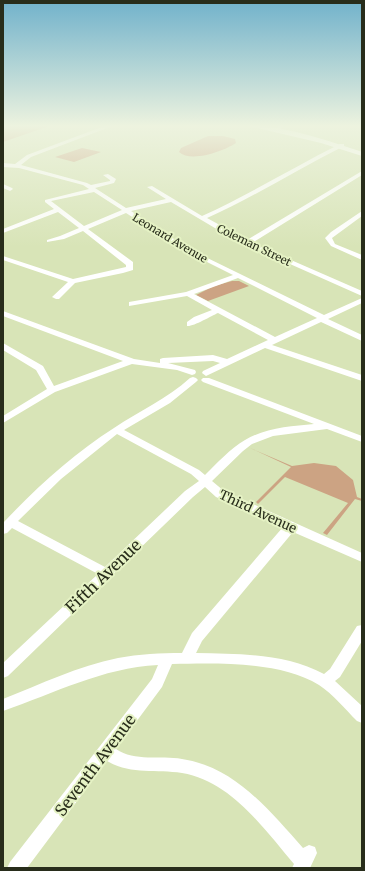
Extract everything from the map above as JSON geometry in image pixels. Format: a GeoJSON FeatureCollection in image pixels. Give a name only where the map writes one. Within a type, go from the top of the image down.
{"type":"FeatureCollection","features":[{"type":"Feature","properties":{"kind":"street"},"geometry":{"type":"LineString","coordinates":[[3,170],[14,166]]}},
{"type":"Feature","properties":{"kind":"street","name":"Leonard Avenue"},"geometry":{"type":"LineString","coordinates":[[18,166],[85,184],[189,251],[362,338]]}},
{"type":"Feature","properties":{"kind":"street"},"geometry":{"type":"LineString","coordinates":[[202,218],[231,205],[302,166]]}},
{"type":"Feature","properties":{"kind":"street"},"geometry":{"type":"LineString","coordinates":[[248,243],[362,173]]}},
{"type":"Feature","properties":{"kind":"street"},"geometry":{"type":"LineString","coordinates":[[3,258],[73,281],[123,271],[130,268],[130,264],[48,202],[48,200],[93,189],[112,182],[113,179],[106,175]]}},
{"type":"Feature","properties":{"kind":"street"},"geometry":{"type":"LineString","coordinates":[[3,186],[10,189]]}},
{"type":"Feature","properties":{"kind":"street","name":"Coleman Street"},"geometry":{"type":"LineString","coordinates":[[150,187],[248,243],[362,294]]}},
{"type":"Feature","properties":{"kind":"street"},"geometry":{"type":"LineString","coordinates":[[49,241],[126,210],[171,200]]}},
{"type":"Feature","properties":{"kind":"street"},"geometry":{"type":"LineString","coordinates":[[3,231],[58,210]]}},
{"type":"Feature","properties":{"kind":"street"},"geometry":{"type":"LineString","coordinates":[[361,257],[333,245],[328,238],[362,213]]}},
{"type":"Feature","properties":{"kind":"street"},"geometry":{"type":"LineString","coordinates":[[3,226],[10,228]]}},
{"type":"Feature","properties":{"kind":"street"},"geometry":{"type":"LineString","coordinates":[[132,304],[188,294],[238,276]]}},
{"type":"Feature","properties":{"kind":"street"},"geometry":{"type":"LineString","coordinates":[[56,297],[73,281]]}},
{"type":"Feature","properties":{"kind":"street"},"geometry":{"type":"LineString","coordinates":[[188,294],[274,340]]}},
{"type":"Feature","properties":{"kind":"street"},"geometry":{"type":"LineString","coordinates":[[3,313],[131,361],[145,365],[177,367],[193,376],[198,382],[227,362],[362,300]]}},
{"type":"Feature","properties":{"kind":"street"},"geometry":{"type":"LineString","coordinates":[[190,324],[218,310]]}},
{"type":"Feature","properties":{"kind":"street"},"geometry":{"type":"LineString","coordinates":[[264,345],[362,378]]}},
{"type":"Feature","properties":{"kind":"street"},"geometry":{"type":"LineString","coordinates":[[3,346],[40,368],[52,390]]}},
{"type":"Feature","properties":{"kind":"street"},"geometry":{"type":"LineString","coordinates":[[150,361],[213,358],[227,362]]}},
{"type":"Feature","properties":{"kind":"street"},"geometry":{"type":"LineString","coordinates":[[3,420],[52,390],[131,361]]}},
{"type":"Feature","properties":{"kind":"street"},"geometry":{"type":"LineString","coordinates":[[106,573],[7,526],[38,494],[71,465],[117,430],[181,391],[193,376]]}},
{"type":"Feature","properties":{"kind":"street"},"geometry":{"type":"LineString","coordinates":[[206,376],[362,439]]}},
{"type":"Feature","properties":{"kind":"street","name":"Fifth Avenue"},"geometry":{"type":"LineString","coordinates":[[3,672],[189,494],[205,482],[239,448],[252,440],[279,431],[329,426]]}},
{"type":"Feature","properties":{"kind":"street","name":"Third Avenue"},"geometry":{"type":"LineString","coordinates":[[117,430],[195,472],[220,494],[362,558]]}},
{"type":"Feature","properties":{"kind":"street"},"geometry":{"type":"LineString","coordinates":[[188,658],[189,651],[197,637],[291,526]]}},
{"type":"Feature","properties":{"kind":"street"},"geometry":{"type":"LineString","coordinates":[[325,682],[335,673],[362,630]]}},
{"type":"Feature","properties":{"kind":"street"},"geometry":{"type":"LineString","coordinates":[[3,705],[101,668],[134,661],[188,658],[269,662],[302,671],[325,682],[362,716]]}},
{"type":"Feature","properties":{"kind":"street","name":"Seventh Avenue"},"geometry":{"type":"LineString","coordinates":[[16,868],[157,683],[168,659]]}},
{"type":"Feature","properties":{"kind":"street"},"geometry":{"type":"LineString","coordinates":[[105,751],[121,760],[134,763],[188,767],[221,779],[252,804],[305,861]]}},
{"type":"Feature","properties":{"kind":"shaded area"},"geometry":{"type":"Polygon","coordinates":[[[232,281],[239,281],[249,286],[208,301],[196,295],[214,286],[232,281]]]}},
{"type":"Feature","properties":{"kind":"shaded area"},"geometry":{"type":"Polygon","coordinates":[[[250,448],[292,466],[314,463],[336,466],[353,480],[357,497],[362,499],[362,501],[355,499],[327,535],[323,533],[348,503],[285,477],[258,504],[256,502],[291,467],[250,448]]]}}]}
